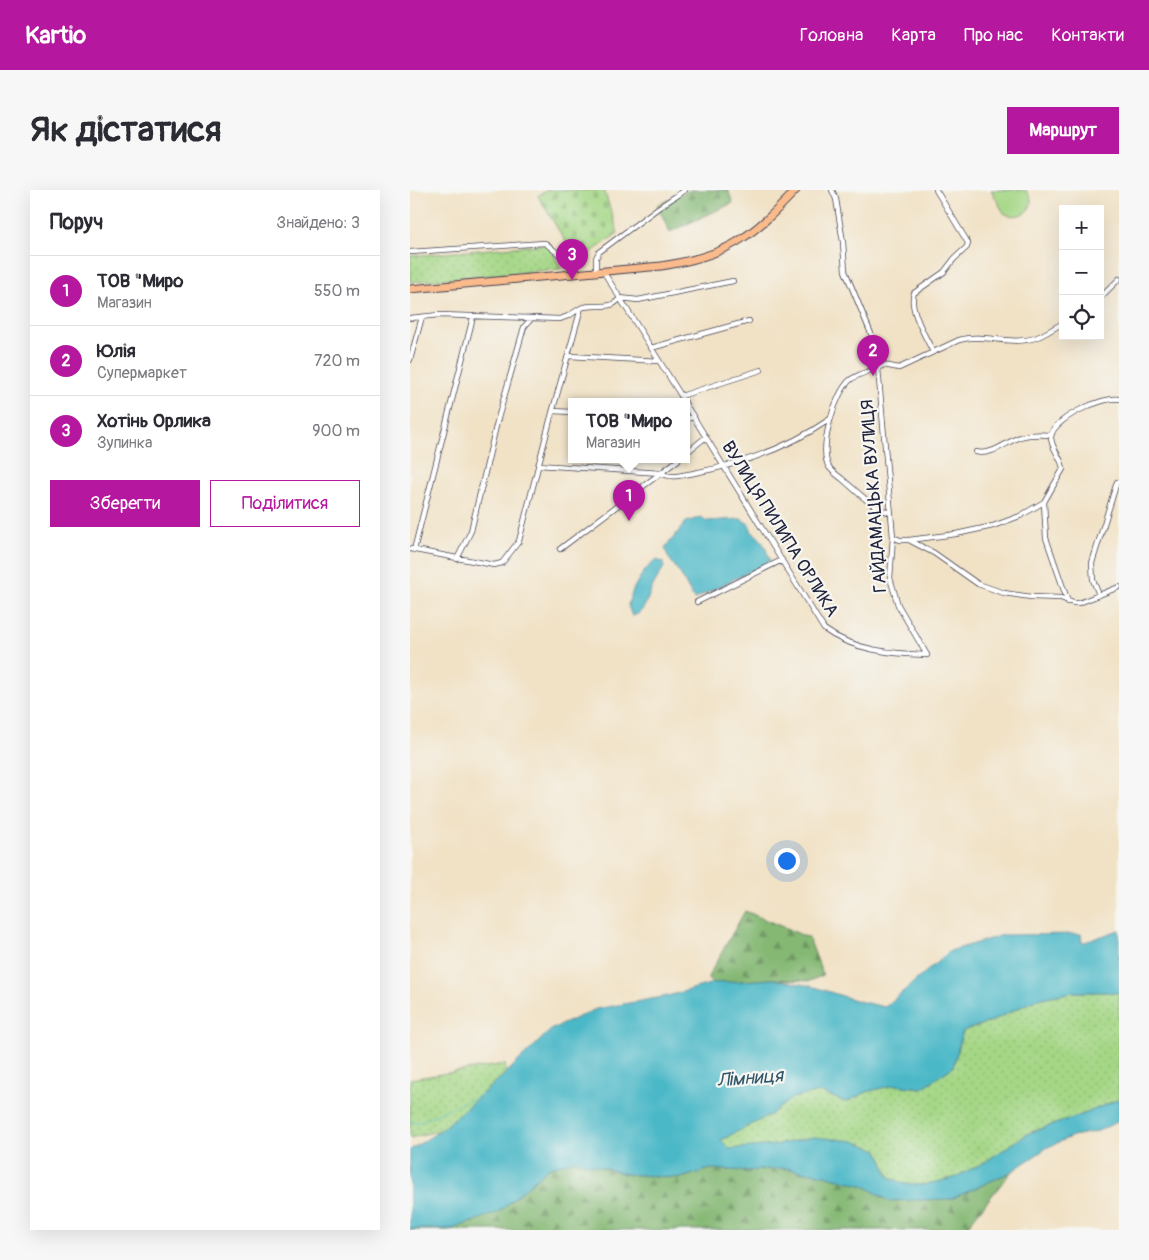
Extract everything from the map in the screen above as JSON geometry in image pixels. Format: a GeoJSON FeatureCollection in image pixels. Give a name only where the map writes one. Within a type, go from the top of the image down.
{"type":"FeatureCollection","features":[{"type":"Feature","properties":{"kind":"main road"},"geometry":{"type":"LineString","coordinates":[[410,289],[599,272],[685,262],[728,248],[754,232],[796,190]]}},
{"type":"Feature","properties":{"kind":"street"},"geometry":{"type":"LineString","coordinates":[[599,272],[596,258],[599,252],[685,190]]}},
{"type":"Feature","properties":{"kind":"street"},"geometry":{"type":"LineString","coordinates":[[832,190],[836,199],[843,242],[845,271],[884,365]]}},
{"type":"Feature","properties":{"kind":"street"},"geometry":{"type":"LineString","coordinates":[[933,352],[913,308],[912,298],[914,293],[944,272],[967,247],[968,242],[936,190]]}},
{"type":"Feature","properties":{"kind":"street"},"geometry":{"type":"LineString","coordinates":[[410,252],[545,243],[575,266],[577,273]]}},
{"type":"Feature","properties":{"kind":"street","name":"ВУЛИЦЯ ПИЛИПА ОРЛИКА"},"geometry":{"type":"LineString","coordinates":[[599,272],[620,298],[681,396]]}},
{"type":"Feature","properties":{"kind":"street"},"geometry":{"type":"LineString","coordinates":[[1103,295],[1119,279]]}},
{"type":"Feature","properties":{"kind":"street"},"geometry":{"type":"LineString","coordinates":[[410,318],[439,315],[560,319],[588,305],[609,306],[616,304],[620,298],[638,300],[733,281]]}},
{"type":"Feature","properties":{"kind":"street"},"geometry":{"type":"LineString","coordinates":[[473,317],[412,549],[494,565],[502,563],[519,541],[581,308]]}},
{"type":"Feature","properties":{"kind":"street"},"geometry":{"type":"LineString","coordinates":[[410,360],[422,317]]}},
{"type":"Feature","properties":{"kind":"street"},"geometry":{"type":"LineString","coordinates":[[457,559],[471,531],[497,422],[524,327],[531,318]]}},
{"type":"Feature","properties":{"kind":"street"},"geometry":{"type":"LineString","coordinates":[[651,348],[749,321]]}},
{"type":"Feature","properties":{"kind":"street"},"geometry":{"type":"LineString","coordinates":[[891,513],[885,512],[871,503],[829,468],[826,457],[830,419],[849,381],[884,365],[899,368],[970,337],[1024,340],[1036,338],[1059,325]]}},
{"type":"Feature","properties":{"kind":"street"},"geometry":{"type":"LineString","coordinates":[[568,356],[659,361]]}},
{"type":"Feature","properties":{"kind":"street","name":"ГАЙДАМАЦЬКА ВУЛИЦЯ"},"geometry":{"type":"LineString","coordinates":[[878,368],[893,537],[890,578],[898,605],[927,655]]}},
{"type":"Feature","properties":{"kind":"street"},"geometry":{"type":"LineString","coordinates":[[681,396],[761,370]]}},
{"type":"Feature","properties":{"kind":"street"},"geometry":{"type":"LineString","coordinates":[[893,537],[900,540],[909,540],[956,534],[993,526],[1020,516],[1044,502],[1063,469],[1052,444],[1051,434],[1057,424],[1103,400],[1119,399]]}},
{"type":"Feature","properties":{"kind":"street"},"geometry":{"type":"LineString","coordinates":[[553,410],[568,412]]}},
{"type":"Feature","properties":{"kind":"street","name":"ВУЛИЦЯ ПИЛИПА ОРЛИКА"},"geometry":{"type":"LineString","coordinates":[[690,410],[824,629],[849,643],[902,654],[927,655]]}},
{"type":"Feature","properties":{"kind":"street"},"geometry":{"type":"LineString","coordinates":[[690,418],[694,416]]}},
{"type":"Feature","properties":{"kind":"street"},"geometry":{"type":"LineString","coordinates":[[538,465],[661,473],[667,477],[724,467],[762,454],[812,431],[830,419]]}},
{"type":"Feature","properties":{"kind":"street"},"geometry":{"type":"LineString","coordinates":[[976,452],[981,453],[999,449],[1010,441],[1022,436],[1051,434]]}},
{"type":"Feature","properties":{"kind":"street"},"geometry":{"type":"LineString","coordinates":[[690,450],[706,437]]}},
{"type":"Feature","properties":{"kind":"street"},"geometry":{"type":"LineString","coordinates":[[560,549],[674,463]]}},
{"type":"Feature","properties":{"kind":"street"},"geometry":{"type":"LineString","coordinates":[[1099,595],[1093,580],[1092,564],[1117,482]]}},
{"type":"Feature","properties":{"kind":"street"},"geometry":{"type":"LineString","coordinates":[[1044,502],[1046,538],[1068,602]]}},
{"type":"Feature","properties":{"kind":"street"},"geometry":{"type":"LineString","coordinates":[[909,540],[934,553],[978,584],[1004,592],[1061,598],[1068,602],[1079,603],[1119,587]]}},
{"type":"Feature","properties":{"kind":"street"},"geometry":{"type":"LineString","coordinates":[[697,602],[782,560]]}},
{"type":"Feature","properties":{"kind":"green space"},"geometry":{"type":"Polygon","coordinates":[[[547,190],[604,190],[618,233],[578,262],[538,196],[547,190]]]}},
{"type":"Feature","properties":{"kind":"green space"},"geometry":{"type":"Polygon","coordinates":[[[690,190],[728,190],[733,203],[670,232],[657,205],[690,190]]]}},
{"type":"Feature","properties":{"kind":"green space"},"geometry":{"type":"Polygon","coordinates":[[[991,190],[1026,190],[1031,202],[1030,206],[1028,210],[1020,215],[1008,215],[1004,213],[991,190]]]}},
{"type":"Feature","properties":{"kind":"green space"},"geometry":{"type":"Polygon","coordinates":[[[548,244],[561,269],[410,282],[410,256],[548,244]]]}},
{"type":"Feature","properties":{"kind":"green space"},"geometry":{"type":"Polygon","coordinates":[[[745,911],[809,938],[823,975],[810,981],[773,979],[713,983],[708,977],[745,911]]]}},
{"type":"Feature","properties":{"kind":"green space"},"geometry":{"type":"Polygon","coordinates":[[[1073,992],[1119,993],[1119,1099],[1084,1114],[1029,1133],[985,1162],[954,1178],[923,1185],[904,1184],[889,1176],[878,1150],[813,1137],[776,1145],[730,1149],[720,1140],[770,1115],[792,1098],[820,1092],[846,1102],[869,1091],[895,1085],[922,1088],[953,1067],[963,1031],[992,1021],[1037,999],[1073,992]]]}},
{"type":"Feature","properties":{"kind":"green space"},"geometry":{"type":"Polygon","coordinates":[[[505,1064],[506,1073],[441,1130],[410,1138],[410,1079],[505,1064]]]}},
{"type":"Feature","properties":{"kind":"green space"},"geometry":{"type":"Polygon","coordinates":[[[575,1160],[626,1174],[681,1178],[710,1169],[746,1171],[783,1168],[824,1175],[865,1186],[889,1201],[951,1199],[1011,1172],[964,1230],[410,1230],[499,1212],[548,1168],[575,1160]]]}},
{"type":"Feature","properties":{"kind":"water"},"geometry":{"type":"Polygon","coordinates":[[[702,517],[706,521],[741,519],[749,524],[752,532],[764,544],[770,561],[695,599],[668,557],[665,548],[686,522],[702,517]]]}},
{"type":"Feature","properties":{"kind":"water"},"geometry":{"type":"Polygon","coordinates":[[[656,560],[663,562],[664,567],[654,584],[644,608],[632,616],[628,606],[631,594],[642,575],[656,560]]]}},
{"type":"Feature","properties":{"kind":"water","name":"Лімниця"},"geometry":{"type":"Polygon","coordinates":[[[1119,930],[1119,993],[1073,992],[1037,999],[992,1021],[963,1031],[953,1067],[922,1088],[895,1085],[869,1091],[846,1102],[819,1092],[792,1098],[770,1115],[721,1140],[730,1149],[776,1145],[813,1137],[854,1141],[878,1150],[889,1177],[904,1184],[923,1185],[954,1178],[985,1162],[1029,1133],[1084,1114],[1119,1099],[1119,1121],[1098,1131],[1073,1136],[1048,1147],[1011,1172],[951,1199],[889,1201],[865,1186],[824,1175],[784,1168],[746,1171],[710,1169],[681,1178],[626,1174],[575,1160],[548,1168],[499,1212],[452,1229],[410,1229],[410,1150],[441,1130],[506,1073],[552,1029],[596,1009],[668,996],[713,983],[773,979],[811,986],[858,1001],[885,1007],[950,951],[1003,935],[1081,934],[1082,943],[1119,930]]]}},
{"type":"Feature","properties":{"kind":"waterway"},"geometry":{"type":"LineString","coordinates":[[410,1122],[419,1122],[481,1095]]}},
{"type":"Feature","properties":{"kind":"place","name":"Хотінь Орлика"},"geometry":{"type":"Point","coordinates":[572,280]}},
{"type":"Feature","properties":{"kind":"place","name":"Юлія"},"geometry":{"type":"Point","coordinates":[873,376]}},
{"type":"Feature","properties":{"kind":"place","name":"ТОВ \"Миро"},"geometry":{"type":"Point","coordinates":[629,521]}}]}
